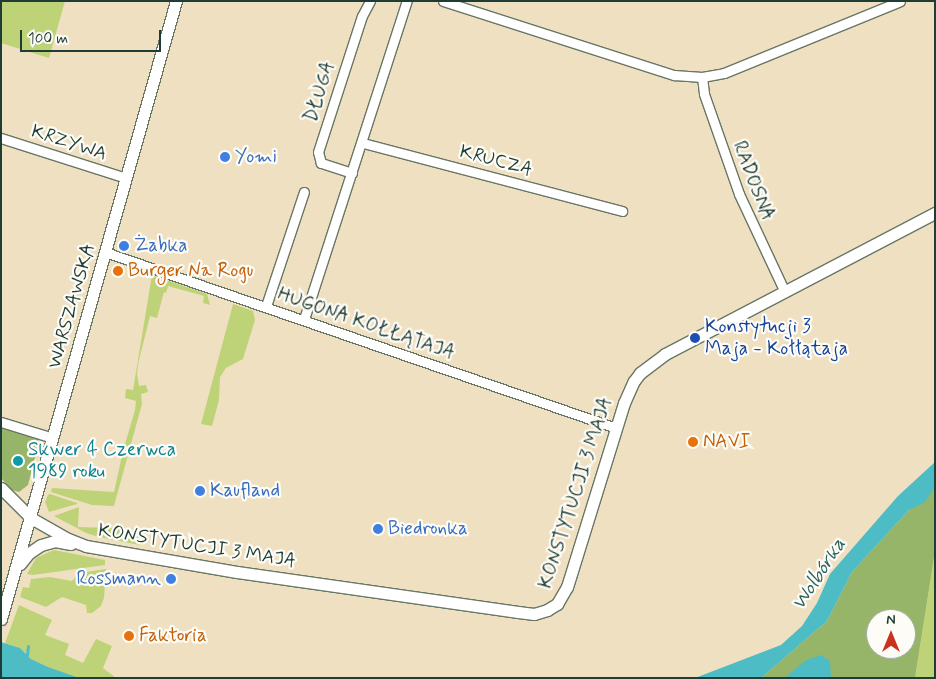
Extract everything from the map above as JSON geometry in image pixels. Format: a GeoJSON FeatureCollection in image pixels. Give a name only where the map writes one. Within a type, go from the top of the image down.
{"type":"FeatureCollection","features":[{"type":"Feature","properties":{"kind":"street","name":"WARSZAWSKA"},"geometry":{"type":"LineString","coordinates":[[1,619],[16,572],[176,1]]}},
{"type":"Feature","properties":{"kind":"street","name":"DŁUGA"},"geometry":{"type":"LineString","coordinates":[[352,173],[321,163],[318,152],[362,16],[370,1]]}},
{"type":"Feature","properties":{"kind":"street"},"geometry":{"type":"LineString","coordinates":[[304,319],[407,1]]}},
{"type":"Feature","properties":{"kind":"street"},"geometry":{"type":"LineString","coordinates":[[443,1],[674,75],[702,77],[724,73],[900,1]]}},
{"type":"Feature","properties":{"kind":"street","name":"RADOSNA"},"geometry":{"type":"LineString","coordinates":[[702,77],[704,94],[739,194],[785,292]]}},
{"type":"Feature","properties":{"kind":"street","name":"KRZYWA"},"geometry":{"type":"LineString","coordinates":[[1,138],[126,178]]}},
{"type":"Feature","properties":{"kind":"street","name":"KRUCZA"},"geometry":{"type":"LineString","coordinates":[[362,143],[622,211]]}},
{"type":"Feature","properties":{"kind":"street"},"geometry":{"type":"LineString","coordinates":[[266,306],[304,192]]}},
{"type":"Feature","properties":{"kind":"street","name":"KONSTYTUCJI 3 MAJA"},"geometry":{"type":"LineString","coordinates":[[1,488],[31,518],[68,539],[86,546],[237,572],[534,614],[547,610],[557,604],[566,587],[628,391],[647,366],[665,354],[935,212]]}},
{"type":"Feature","properties":{"kind":"street","name":"HUGONA KOŁŁĄTAJA"},"geometry":{"type":"LineString","coordinates":[[105,252],[616,428]]}},
{"type":"Feature","properties":{"kind":"street"},"geometry":{"type":"LineString","coordinates":[[1,422],[53,438]]}},
{"type":"Feature","properties":{"kind":"street"},"geometry":{"type":"LineString","coordinates":[[16,572],[29,553],[41,545],[55,541],[86,546]]}},
{"type":"Feature","properties":{"kind":"green space"},"geometry":{"type":"Polygon","coordinates":[[[1,1],[65,1],[49,58],[1,43],[1,1]]]}},
{"type":"Feature","properties":{"kind":"green space"},"geometry":{"type":"Polygon","coordinates":[[[152,275],[207,294],[210,305],[203,303],[204,296],[168,286],[166,293],[164,292],[157,318],[150,316],[137,374],[139,386],[146,385],[148,392],[141,394],[142,404],[114,506],[92,505],[51,492],[52,488],[114,492],[135,410],[136,401],[125,398],[126,389],[133,390],[152,275]]]}},
{"type":"Feature","properties":{"kind":"green space"},"geometry":{"type":"Polygon","coordinates":[[[233,304],[253,311],[255,320],[243,359],[226,368],[220,377],[219,400],[212,426],[201,424],[233,304]]]}},
{"type":"Feature","properties":{"kind":"green space","name":"Skwer 4 Czerwca 1989 roku"},"geometry":{"type":"Polygon","coordinates":[[[1,426],[37,437],[39,442],[28,485],[19,492],[12,490],[1,478],[1,426]]]}},
{"type":"Feature","properties":{"kind":"green space"},"geometry":{"type":"Polygon","coordinates":[[[935,487],[935,551],[915,678],[761,678],[827,621],[852,572],[909,510],[935,487]]]}},
{"type":"Feature","properties":{"kind":"green space"},"geometry":{"type":"Polygon","coordinates":[[[50,494],[77,504],[49,512],[45,502],[50,494]]]}},
{"type":"Feature","properties":{"kind":"green space"},"geometry":{"type":"Polygon","coordinates":[[[79,507],[78,527],[113,528],[146,537],[145,541],[140,545],[99,537],[86,533],[54,516],[79,507]]]}},
{"type":"Feature","properties":{"kind":"green space"},"geometry":{"type":"Polygon","coordinates":[[[54,550],[105,560],[105,565],[33,575],[27,574],[36,558],[54,550]]]}},
{"type":"Feature","properties":{"kind":"green space"},"geometry":{"type":"Polygon","coordinates":[[[935,551],[935,678],[915,678],[935,551]]]}},
{"type":"Feature","properties":{"kind":"green space"},"geometry":{"type":"Polygon","coordinates":[[[106,569],[104,598],[101,606],[92,613],[87,613],[86,605],[62,597],[46,607],[20,597],[23,587],[29,588],[31,579],[50,577],[72,581],[79,573],[106,569]]]}},
{"type":"Feature","properties":{"kind":"green space"},"geometry":{"type":"Polygon","coordinates":[[[19,605],[52,620],[45,635],[69,644],[65,655],[83,663],[96,639],[112,646],[103,668],[116,678],[79,678],[63,674],[31,659],[20,648],[5,643],[19,605]]]}},
{"type":"Feature","properties":{"kind":"water"},"geometry":{"type":"Polygon","coordinates":[[[935,462],[935,487],[925,502],[909,510],[852,572],[827,621],[761,678],[695,678],[781,645],[802,626],[817,603],[830,574],[898,496],[935,462]]]}},
{"type":"Feature","properties":{"kind":"water"},"geometry":{"type":"Polygon","coordinates":[[[1,642],[20,648],[31,659],[48,667],[79,678],[1,678],[1,642]]]}},
{"type":"Feature","properties":{"kind":"water"},"geometry":{"type":"Polygon","coordinates":[[[821,655],[830,661],[831,678],[785,678],[806,660],[821,655]]]}},
{"type":"Feature","properties":{"kind":"waterway"},"geometry":{"type":"LineString","coordinates":[[27,655],[28,646]]}},
{"type":"Feature","properties":{"kind":"place","name":"Yomi"},"geometry":{"type":"Point","coordinates":[225,157]}},
{"type":"Feature","properties":{"kind":"place","name":"Żabka"},"geometry":{"type":"Point","coordinates":[124,246]}},
{"type":"Feature","properties":{"kind":"place","name":"Burger Na Rogu"},"geometry":{"type":"Point","coordinates":[118,271]}},
{"type":"Feature","properties":{"kind":"place","name":"Konstytucji 3 Maja - Kołłątaja"},"geometry":{"type":"Point","coordinates":[695,338]}},
{"type":"Feature","properties":{"kind":"place","name":"NAVI"},"geometry":{"type":"Point","coordinates":[693,442]}},
{"type":"Feature","properties":{"kind":"place","name":"Skwer 4 Czerwca 1989 roku"},"geometry":{"type":"Point","coordinates":[18,461]}},
{"type":"Feature","properties":{"kind":"place","name":"Kaufland"},"geometry":{"type":"Point","coordinates":[200,491]}},
{"type":"Feature","properties":{"kind":"place","name":"Biedronka"},"geometry":{"type":"Point","coordinates":[378,529]}},
{"type":"Feature","properties":{"kind":"place","name":"Rossmann"},"geometry":{"type":"Point","coordinates":[171,579]}},
{"type":"Feature","properties":{"kind":"place","name":"Faktoria"},"geometry":{"type":"Point","coordinates":[129,636]}},
{"type":"Feature","properties":{"kind":"water label","name":"Wolbórka"},"geometry":{"type":"Point","coordinates":[819,574]}}]}
